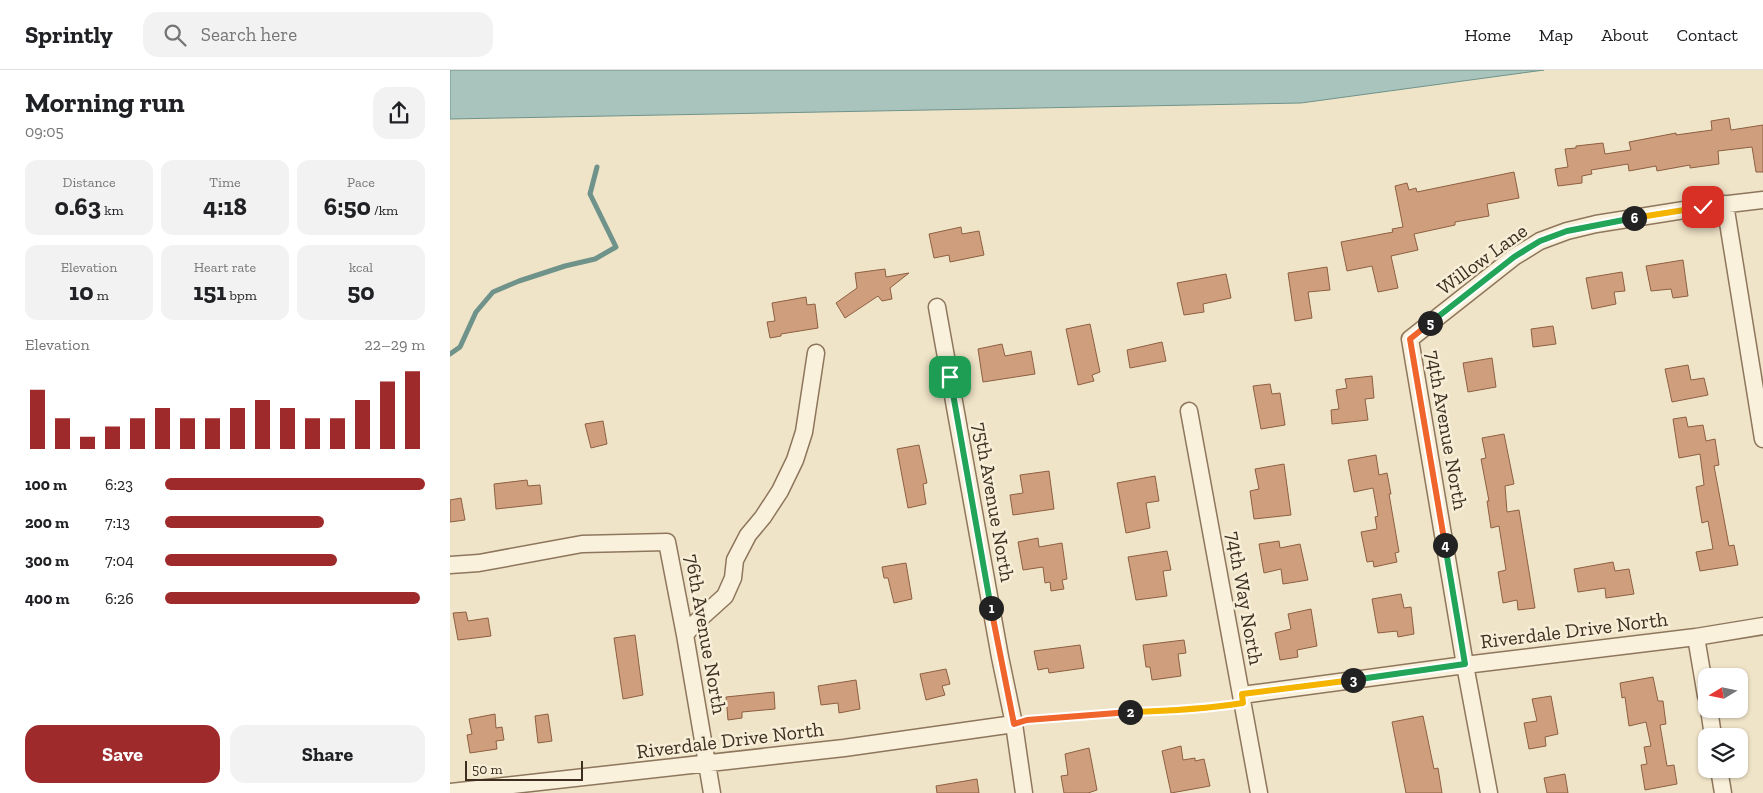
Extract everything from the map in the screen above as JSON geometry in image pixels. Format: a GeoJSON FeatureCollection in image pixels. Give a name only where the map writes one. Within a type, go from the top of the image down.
{"type":"FeatureCollection","features":[{"type":"Feature","properties":{"kind":"street","name":"Willow Lane"},"geometry":{"type":"LineString","coordinates":[[1410,339],[1514,257],[1540,241],[1567,231],[1596,224],[1763,200]]}},
{"type":"Feature","properties":{"kind":"street"},"geometry":{"type":"LineString","coordinates":[[1725,204],[1763,439]]}},
{"type":"Feature","properties":{"kind":"street","name":"75th Avenue North"},"geometry":{"type":"LineString","coordinates":[[938,307],[1000,658],[1014,724],[1024,793]]}},
{"type":"Feature","properties":{"kind":"street","name":"74th Avenue North"},"geometry":{"type":"LineString","coordinates":[[1410,339],[1465,664],[1489,793]]}},
{"type":"Feature","properties":{"kind":"street"},"geometry":{"type":"LineString","coordinates":[[685,635],[694,624],[725,596],[733,578],[735,560],[748,534],[772,504],[795,460],[804,432],[816,352]]}},
{"type":"Feature","properties":{"kind":"street","name":"74th Way North"},"geometry":{"type":"LineString","coordinates":[[1190,411],[1259,793]]}},
{"type":"Feature","properties":{"kind":"street","name":"76th Avenue North"},"geometry":{"type":"LineString","coordinates":[[450,565],[479,563],[582,544],[667,542],[712,793]]}},
{"type":"Feature","properties":{"kind":"street","name":"Riverdale Drive North"},"geometry":{"type":"LineString","coordinates":[[1242,699],[1465,664],[1763,626]]}},
{"type":"Feature","properties":{"kind":"street"},"geometry":{"type":"LineString","coordinates":[[1696,636],[1701,668]]}},
{"type":"Feature","properties":{"kind":"street","name":"Riverdale Drive North"},"geometry":{"type":"LineString","coordinates":[[450,792],[844,748],[1014,724]]}},
{"type":"Feature","properties":{"kind":"street"},"geometry":{"type":"LineString","coordinates":[[1720,778],[1723,793]]}},
{"type":"Feature","properties":{"kind":"path"},"geometry":{"type":"LineString","coordinates":[[1014,724],[1027,720],[1129,712],[1186,710],[1242,699]]}},
{"type":"Feature","properties":{"kind":"water"},"geometry":{"type":"Polygon","coordinates":[[[450,70],[1544,70],[1301,103],[450,119],[450,70]]]}},
{"type":"Feature","properties":{"kind":"building"},"geometry":{"type":"Polygon","coordinates":[[[1729,118],[1731,130],[1763,125],[1763,172],[1756,172],[1752,147],[1718,151],[1719,164],[1690,168],[1690,165],[1657,171],[1656,166],[1629,171],[1628,164],[1591,170],[1592,174],[1582,176],[1582,183],[1558,186],[1555,169],[1568,167],[1565,149],[1603,143],[1605,154],[1631,150],[1629,142],[1676,133],[1676,135],[1712,130],[1711,121],[1729,118]]]}},
{"type":"Feature","properties":{"kind":"building"},"geometry":{"type":"Polygon","coordinates":[[[1514,172],[1519,198],[1487,204],[1489,216],[1455,222],[1455,225],[1414,234],[1418,250],[1391,256],[1398,288],[1378,292],[1372,266],[1347,271],[1341,242],[1393,232],[1392,229],[1403,227],[1395,186],[1407,183],[1409,190],[1416,188],[1417,192],[1514,172]]]}},
{"type":"Feature","properties":{"kind":"building"},"geometry":{"type":"Polygon","coordinates":[[[961,227],[962,234],[979,231],[984,255],[950,262],[949,255],[934,258],[929,234],[961,227]]]}},
{"type":"Feature","properties":{"kind":"building"},"geometry":{"type":"Polygon","coordinates":[[[1683,260],[1688,296],[1673,298],[1671,289],[1651,291],[1646,266],[1683,260]]]}},
{"type":"Feature","properties":{"kind":"building"},"geometry":{"type":"Polygon","coordinates":[[[1327,267],[1330,290],[1308,292],[1312,318],[1295,321],[1288,273],[1327,267]]]}},
{"type":"Feature","properties":{"kind":"building"},"geometry":{"type":"Polygon","coordinates":[[[885,269],[886,277],[909,273],[890,288],[892,299],[882,301],[878,296],[845,318],[836,303],[857,288],[855,273],[885,269]]]}},
{"type":"Feature","properties":{"kind":"building"},"geometry":{"type":"Polygon","coordinates":[[[1622,272],[1625,291],[1614,292],[1616,304],[1592,309],[1586,278],[1622,272]]]}},
{"type":"Feature","properties":{"kind":"building"},"geometry":{"type":"Polygon","coordinates":[[[1226,274],[1231,298],[1203,304],[1204,312],[1184,315],[1177,283],[1226,274]]]}},
{"type":"Feature","properties":{"kind":"building"},"geometry":{"type":"Polygon","coordinates":[[[806,297],[807,305],[815,304],[818,328],[781,334],[781,336],[770,338],[767,322],[775,321],[772,303],[806,297]]]}},
{"type":"Feature","properties":{"kind":"building"},"geometry":{"type":"Polygon","coordinates":[[[1090,324],[1100,372],[1092,375],[1094,381],[1078,385],[1066,329],[1090,324]]]}},
{"type":"Feature","properties":{"kind":"building"},"geometry":{"type":"Polygon","coordinates":[[[1553,326],[1556,344],[1533,347],[1531,329],[1553,326]]]}},
{"type":"Feature","properties":{"kind":"building"},"geometry":{"type":"Polygon","coordinates":[[[1162,342],[1166,361],[1130,368],[1127,350],[1162,342]]]}},
{"type":"Feature","properties":{"kind":"building"},"geometry":{"type":"Polygon","coordinates":[[[1002,344],[1005,356],[1031,351],[1035,374],[983,382],[978,349],[1002,344]]]}},
{"type":"Feature","properties":{"kind":"building"},"geometry":{"type":"Polygon","coordinates":[[[1492,358],[1496,387],[1468,392],[1463,363],[1492,358]]]}},
{"type":"Feature","properties":{"kind":"building"},"geometry":{"type":"Polygon","coordinates":[[[1688,365],[1691,380],[1704,378],[1708,395],[1672,402],[1665,369],[1688,365]]]}},
{"type":"Feature","properties":{"kind":"building"},"geometry":{"type":"Polygon","coordinates":[[[1372,376],[1374,398],[1365,399],[1368,420],[1332,424],[1331,410],[1339,409],[1336,390],[1347,388],[1345,379],[1372,376]]]}},
{"type":"Feature","properties":{"kind":"building"},"geometry":{"type":"Polygon","coordinates":[[[1270,384],[1272,394],[1280,393],[1285,425],[1261,429],[1253,386],[1270,384]]]}},
{"type":"Feature","properties":{"kind":"building"},"geometry":{"type":"Polygon","coordinates":[[[1686,417],[1688,427],[1703,425],[1706,441],[1715,439],[1719,465],[1714,466],[1729,546],[1734,545],[1738,565],[1700,571],[1696,552],[1713,549],[1708,521],[1702,523],[1696,487],[1704,485],[1700,454],[1679,458],[1673,419],[1686,417]]]}},
{"type":"Feature","properties":{"kind":"building"},"geometry":{"type":"Polygon","coordinates":[[[603,421],[607,444],[591,448],[585,424],[603,421]]]}},
{"type":"Feature","properties":{"kind":"building"},"geometry":{"type":"Polygon","coordinates":[[[1504,434],[1514,484],[1505,486],[1507,512],[1519,510],[1535,608],[1518,610],[1517,600],[1503,603],[1498,572],[1506,570],[1499,526],[1491,528],[1487,501],[1489,501],[1481,459],[1486,458],[1482,438],[1504,434]]]}},
{"type":"Feature","properties":{"kind":"building"},"geometry":{"type":"Polygon","coordinates":[[[919,445],[927,483],[923,484],[926,504],[908,508],[897,449],[919,445]]]}},
{"type":"Feature","properties":{"kind":"building"},"geometry":{"type":"Polygon","coordinates":[[[1376,455],[1379,475],[1387,473],[1399,552],[1395,553],[1397,562],[1374,567],[1373,561],[1367,562],[1361,532],[1377,529],[1375,517],[1378,516],[1373,488],[1354,492],[1348,460],[1376,455]]]}},
{"type":"Feature","properties":{"kind":"building"},"geometry":{"type":"Polygon","coordinates":[[[1284,464],[1291,515],[1254,519],[1250,491],[1259,489],[1255,469],[1284,464]]]}},
{"type":"Feature","properties":{"kind":"building"},"geometry":{"type":"Polygon","coordinates":[[[1049,471],[1054,509],[1013,515],[1010,495],[1023,493],[1020,475],[1049,471]]]}},
{"type":"Feature","properties":{"kind":"building"},"geometry":{"type":"Polygon","coordinates":[[[1155,476],[1159,501],[1146,503],[1150,528],[1126,533],[1117,483],[1155,476]]]}},
{"type":"Feature","properties":{"kind":"building"},"geometry":{"type":"Polygon","coordinates":[[[527,480],[528,486],[540,485],[542,504],[496,509],[494,484],[527,480]]]}},
{"type":"Feature","properties":{"kind":"building"},"geometry":{"type":"Polygon","coordinates":[[[461,498],[465,520],[450,522],[450,500],[461,498]]]}},
{"type":"Feature","properties":{"kind":"building"},"geometry":{"type":"Polygon","coordinates":[[[1038,538],[1039,547],[1062,543],[1067,579],[1062,580],[1064,589],[1051,591],[1050,582],[1045,583],[1043,567],[1023,570],[1018,542],[1038,538]]]}},
{"type":"Feature","properties":{"kind":"building"},"geometry":{"type":"Polygon","coordinates":[[[1279,541],[1280,548],[1300,544],[1308,580],[1283,584],[1281,569],[1264,573],[1259,544],[1279,541]]]}},
{"type":"Feature","properties":{"kind":"building"},"geometry":{"type":"Polygon","coordinates":[[[1167,551],[1171,570],[1163,571],[1167,596],[1136,600],[1128,557],[1167,551]]]}},
{"type":"Feature","properties":{"kind":"building"},"geometry":{"type":"Polygon","coordinates":[[[1613,562],[1615,571],[1629,569],[1634,594],[1606,598],[1605,588],[1578,592],[1574,569],[1613,562]]]}},
{"type":"Feature","properties":{"kind":"building"},"geometry":{"type":"Polygon","coordinates":[[[906,563],[912,599],[894,603],[888,578],[884,578],[882,567],[906,563]]]}},
{"type":"Feature","properties":{"kind":"building"},"geometry":{"type":"Polygon","coordinates":[[[1401,594],[1404,608],[1411,607],[1414,634],[1398,637],[1397,631],[1378,633],[1372,599],[1401,594]]]}},
{"type":"Feature","properties":{"kind":"building"},"geometry":{"type":"Polygon","coordinates":[[[1311,609],[1317,646],[1297,650],[1298,657],[1280,660],[1275,633],[1291,629],[1288,614],[1311,609]]]}},
{"type":"Feature","properties":{"kind":"building"},"geometry":{"type":"Polygon","coordinates":[[[466,612],[468,621],[488,618],[491,636],[458,640],[453,613],[466,612]]]}},
{"type":"Feature","properties":{"kind":"building"},"geometry":{"type":"Polygon","coordinates":[[[635,635],[643,695],[623,699],[614,638],[635,635]]]}},
{"type":"Feature","properties":{"kind":"building"},"geometry":{"type":"Polygon","coordinates":[[[1184,640],[1186,653],[1178,654],[1181,676],[1152,680],[1150,667],[1146,667],[1143,645],[1184,640]]]}},
{"type":"Feature","properties":{"kind":"building"},"geometry":{"type":"Polygon","coordinates":[[[1080,645],[1084,668],[1049,673],[1048,668],[1038,670],[1034,651],[1080,645]]]}},
{"type":"Feature","properties":{"kind":"building"},"geometry":{"type":"Polygon","coordinates":[[[946,669],[950,684],[942,686],[945,695],[926,700],[920,674],[946,669]]]}},
{"type":"Feature","properties":{"kind":"building"},"geometry":{"type":"Polygon","coordinates":[[[1653,677],[1658,701],[1663,701],[1666,724],[1660,725],[1667,766],[1674,765],[1677,784],[1645,790],[1641,765],[1647,764],[1644,747],[1651,746],[1646,722],[1629,726],[1625,697],[1622,698],[1620,683],[1653,677]]]}},
{"type":"Feature","properties":{"kind":"building"},"geometry":{"type":"Polygon","coordinates":[[[856,680],[860,709],[839,713],[838,703],[821,705],[818,686],[856,680]]]}},
{"type":"Feature","properties":{"kind":"building"},"geometry":{"type":"Polygon","coordinates":[[[774,692],[775,709],[742,712],[742,718],[728,720],[726,697],[774,692]]]}},
{"type":"Feature","properties":{"kind":"building"},"geometry":{"type":"Polygon","coordinates":[[[1551,696],[1558,734],[1545,737],[1546,746],[1529,749],[1524,723],[1537,721],[1532,699],[1551,696]]]}},
{"type":"Feature","properties":{"kind":"building"},"geometry":{"type":"Polygon","coordinates":[[[495,714],[496,728],[502,727],[504,740],[496,741],[497,749],[470,753],[467,735],[472,734],[469,719],[495,714]]]}},
{"type":"Feature","properties":{"kind":"building"},"geometry":{"type":"Polygon","coordinates":[[[548,714],[552,741],[538,743],[535,716],[548,714]]]}},
{"type":"Feature","properties":{"kind":"building"},"geometry":{"type":"Polygon","coordinates":[[[1423,716],[1434,769],[1438,768],[1442,793],[1406,793],[1392,722],[1423,716]]]}},
{"type":"Feature","properties":{"kind":"building"},"geometry":{"type":"Polygon","coordinates":[[[1181,746],[1183,760],[1195,758],[1195,761],[1204,759],[1210,786],[1171,793],[1162,751],[1181,746]]]}},
{"type":"Feature","properties":{"kind":"building"},"geometry":{"type":"Polygon","coordinates":[[[1089,748],[1097,790],[1088,793],[1064,793],[1061,776],[1068,775],[1065,754],[1089,748]]]}},
{"type":"Feature","properties":{"kind":"building"},"geometry":{"type":"Polygon","coordinates":[[[1565,774],[1568,793],[1547,793],[1544,778],[1565,774]]]}},
{"type":"Feature","properties":{"kind":"building"},"geometry":{"type":"Polygon","coordinates":[[[977,779],[979,793],[937,793],[936,786],[977,779]]]}},
{"type":"Feature","properties":{"kind":"waterway"},"geometry":{"type":"LineString","coordinates":[[450,354],[460,347],[476,312],[493,292],[519,281],[565,266],[595,259],[616,247],[590,194],[597,167]]}},
{"type":"Feature","properties":{"kind":"route"},"geometry":{"type":"LineString","coordinates":[[950,377],[1000,658],[1014,724],[1027,720],[1129,712],[1186,710],[1229,705],[1243,703],[1242,694],[1465,664],[1410,339],[1514,257],[1540,241],[1567,231],[1596,224],[1703,207]]}}]}
